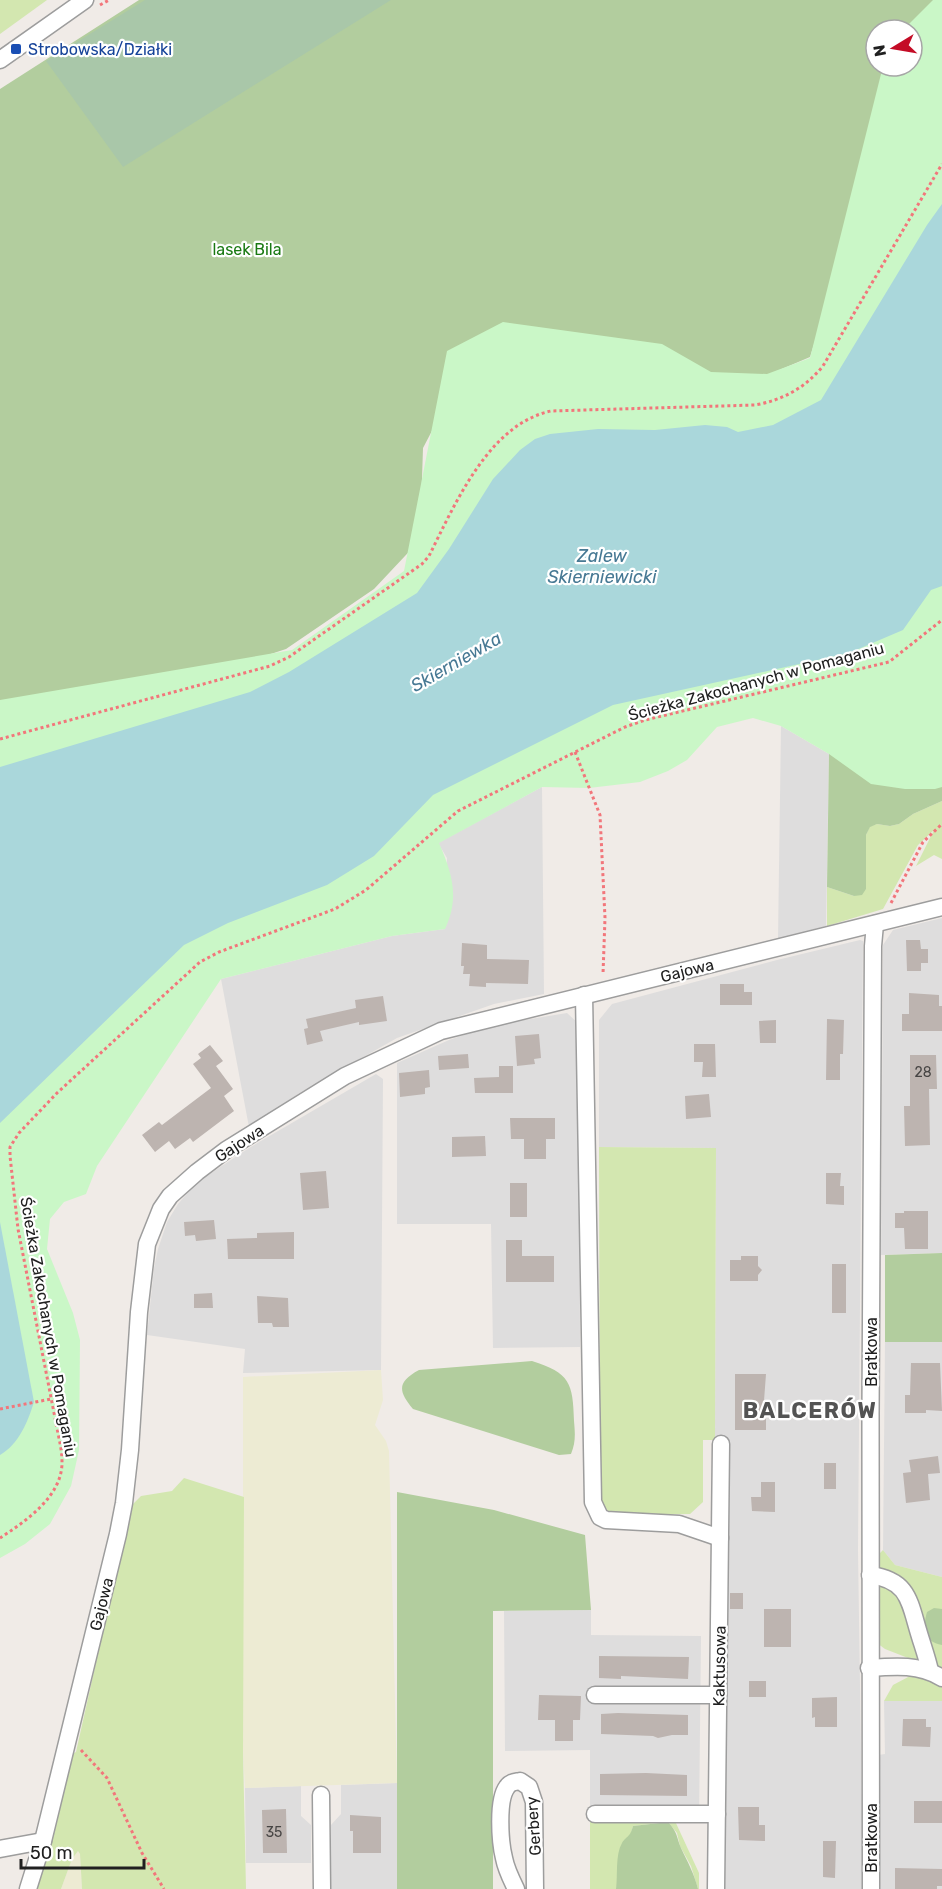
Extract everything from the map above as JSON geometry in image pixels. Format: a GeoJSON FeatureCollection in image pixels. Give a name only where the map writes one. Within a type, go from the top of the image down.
{"type":"FeatureCollection","features":[{"type":"Feature","properties":{"kind":"street"},"geometry":{"type":"LineString","coordinates":[[0,60],[85,0]]}},
{"type":"Feature","properties":{"kind":"street","name":"Gajowa"},"geometry":{"type":"LineString","coordinates":[[28,1889],[43,1841],[106,1589],[124,1503],[142,1277],[147,1244],[158,1216],[170,1196],[226,1150],[345,1076],[441,1031],[942,907]]}},
{"type":"Feature","properties":{"kind":"street","name":"Bratkowa"},"geometry":{"type":"LineString","coordinates":[[871,1889],[869,1668],[875,924]]}},
{"type":"Feature","properties":{"kind":"street"},"geometry":{"type":"LineString","coordinates":[[584,995],[593,1502],[595,1511],[606,1520],[679,1524],[720,1538]]}},
{"type":"Feature","properties":{"kind":"street","name":"Kaktusowa"},"geometry":{"type":"LineString","coordinates":[[716,1889],[721,1444]]}},
{"type":"Feature","properties":{"kind":"street"},"geometry":{"type":"LineString","coordinates":[[870,1575],[895,1582],[907,1595],[936,1675]]}},
{"type":"Feature","properties":{"kind":"street"},"geometry":{"type":"LineString","coordinates":[[869,1668],[905,1666],[936,1675]]}},
{"type":"Feature","properties":{"kind":"street"},"geometry":{"type":"LineString","coordinates":[[595,1695],[718,1695]]}},
{"type":"Feature","properties":{"kind":"street","name":"Gerbery"},"geometry":{"type":"LineString","coordinates":[[516,1889],[504,1860],[501,1832],[502,1801],[505,1791],[509,1784],[517,1781],[529,1787],[534,1802],[535,1889]]}},
{"type":"Feature","properties":{"kind":"street"},"geometry":{"type":"LineString","coordinates":[[321,1795],[322,1889]]}},
{"type":"Feature","properties":{"kind":"street"},"geometry":{"type":"LineString","coordinates":[[595,1814],[717,1814]]}},
{"type":"Feature","properties":{"kind":"street"},"geometry":{"type":"LineString","coordinates":[[0,1849],[43,1841]]}},
{"type":"Feature","properties":{"kind":"street"},"geometry":{"type":"LineString","coordinates":[[525,1889],[530,1889]]}},
{"type":"Feature","properties":{"kind":"path"},"geometry":{"type":"LineString","coordinates":[[0,739],[270,666],[289,657],[422,564],[429,556],[458,497],[474,473],[505,436],[525,419],[551,411],[755,405],[773,401],[800,388],[823,366],[942,164]]}},
{"type":"Feature","properties":{"kind":"path","name":"Ścieżka Zakochanych w Pomaganiu"},"geometry":{"type":"LineString","coordinates":[[0,1538],[33,1514],[51,1494],[58,1482],[62,1460],[18,1230],[10,1156],[13,1140],[57,1094],[200,962],[219,952],[335,909],[366,890],[458,811],[639,722],[889,662],[942,620]]}},
{"type":"Feature","properties":{"kind":"path"},"geometry":{"type":"LineString","coordinates":[[575,752],[600,815],[605,918],[602,990]]}},
{"type":"Feature","properties":{"kind":"path"},"geometry":{"type":"LineString","coordinates":[[875,924],[895,896],[923,842],[942,824]]}},
{"type":"Feature","properties":{"kind":"path"},"geometry":{"type":"LineString","coordinates":[[0,1409],[51,1399]]}},
{"type":"Feature","properties":{"kind":"path"},"geometry":{"type":"LineString","coordinates":[[68,1736],[107,1778],[142,1853],[164,1889]]}},
{"type":"Feature","properties":{"kind":"shaded area"},"geometry":{"type":"Polygon","coordinates":[[[781,726],[829,754],[826,926],[778,939],[781,726]]]}},
{"type":"Feature","properties":{"kind":"shaded area"},"geometry":{"type":"Polygon","coordinates":[[[542,787],[544,994],[494,1004],[397,1038],[298,1094],[249,1127],[221,979],[392,936],[445,929],[447,858],[438,843],[542,787]]]}},
{"type":"Feature","properties":{"kind":"shaded area"},"geometry":{"type":"Polygon","coordinates":[[[942,918],[942,1253],[881,1255],[883,945],[893,930],[942,918]]]}},
{"type":"Feature","properties":{"kind":"shaded area"},"geometry":{"type":"Polygon","coordinates":[[[863,941],[858,1550],[863,1889],[721,1889],[715,1440],[716,1148],[599,1147],[599,1020],[612,1004],[863,941]]]}},
{"type":"Feature","properties":{"kind":"shaded area"},"geometry":{"type":"Polygon","coordinates":[[[567,1013],[579,1024],[580,1347],[493,1348],[491,1224],[397,1224],[397,1063],[449,1040],[494,1025],[567,1013]]]}},
{"type":"Feature","properties":{"kind":"shaded area"},"geometry":{"type":"Polygon","coordinates":[[[376,1074],[383,1079],[381,1370],[243,1373],[245,1349],[147,1335],[158,1249],[167,1222],[178,1204],[196,1183],[249,1148],[376,1074]]]}},
{"type":"Feature","properties":{"kind":"shaded area"},"geometry":{"type":"Polygon","coordinates":[[[885,1342],[942,1342],[942,1577],[895,1565],[883,1550],[885,1342]]]}},
{"type":"Feature","properties":{"kind":"shaded area"},"geometry":{"type":"Polygon","coordinates":[[[381,1370],[383,1400],[375,1425],[386,1441],[389,1451],[397,1783],[245,1788],[243,1752],[243,1377],[381,1370]]]}},
{"type":"Feature","properties":{"kind":"shaded area"},"geometry":{"type":"Polygon","coordinates":[[[591,1610],[591,1635],[701,1636],[699,1821],[590,1820],[590,1750],[505,1751],[504,1611],[591,1610]]]}},
{"type":"Feature","properties":{"kind":"shaded area"},"geometry":{"type":"Polygon","coordinates":[[[884,1701],[942,1701],[942,1889],[880,1889],[878,1755],[885,1754],[884,1701]]]}},
{"type":"Feature","properties":{"kind":"shaded area"},"geometry":{"type":"Polygon","coordinates":[[[397,1783],[397,1889],[331,1889],[331,1825],[341,1814],[341,1785],[397,1783]]]}},
{"type":"Feature","properties":{"kind":"shaded area"},"geometry":{"type":"Polygon","coordinates":[[[301,1786],[301,1816],[311,1825],[311,1863],[246,1863],[245,1788],[301,1786]]]}},
{"type":"Feature","properties":{"kind":"shaded area"},"geometry":{"type":"Polygon","coordinates":[[[78,1851],[82,1889],[61,1889],[72,1859],[78,1851]]]}},
{"type":"Feature","properties":{"kind":"green space"},"geometry":{"type":"Polygon","coordinates":[[[0,0],[47,0],[0,34],[0,0]]]}},
{"type":"Feature","properties":{"kind":"green space","name":"lasek Bila"},"geometry":{"type":"Polygon","coordinates":[[[139,0],[942,0],[924,18],[864,18],[864,78],[898,78],[810,357],[763,377],[469,360],[423,448],[420,540],[374,589],[286,649],[194,679],[0,709],[0,89],[139,0]]]}},
{"type":"Feature","properties":{"kind":"green space"},"geometry":{"type":"Polygon","coordinates":[[[145,0],[391,0],[123,167],[46,61],[145,0]]]}},
{"type":"Feature","properties":{"kind":"green space"},"geometry":{"type":"Polygon","coordinates":[[[933,0],[942,0],[942,787],[905,789],[871,784],[829,754],[781,726],[753,718],[717,727],[687,760],[668,771],[640,782],[589,788],[542,787],[439,843],[451,875],[453,896],[450,917],[445,929],[392,936],[221,979],[97,1166],[86,1194],[64,1202],[50,1219],[47,1249],[73,1313],[80,1340],[79,1450],[71,1486],[50,1524],[25,1544],[0,1558],[0,700],[292,650],[404,571],[447,351],[503,322],[662,344],[711,372],[767,374],[810,358],[880,78],[924,78],[924,18],[915,18],[933,0]]]}},
{"type":"Feature","properties":{"kind":"green space"},"geometry":{"type":"Polygon","coordinates":[[[942,692],[942,801],[913,814],[899,824],[890,826],[877,824],[870,827],[866,835],[866,889],[862,895],[854,896],[827,887],[829,754],[826,745],[942,692]]]}},
{"type":"Feature","properties":{"kind":"green space"},"geometry":{"type":"Polygon","coordinates":[[[942,801],[942,859],[934,855],[916,866],[934,830],[918,845],[883,909],[827,926],[827,887],[854,896],[866,889],[866,835],[870,826],[899,824],[913,814],[942,801]]]}},
{"type":"Feature","properties":{"kind":"green space"},"geometry":{"type":"Polygon","coordinates":[[[599,1147],[716,1148],[715,1440],[703,1440],[703,1502],[690,1514],[612,1515],[600,1502],[599,1147]]]}},
{"type":"Feature","properties":{"kind":"green space"},"geometry":{"type":"Polygon","coordinates":[[[942,1253],[942,1342],[885,1342],[885,1255],[942,1253]]]}},
{"type":"Feature","properties":{"kind":"green space"},"geometry":{"type":"Polygon","coordinates":[[[532,1361],[545,1365],[562,1375],[570,1388],[575,1434],[571,1454],[559,1455],[413,1409],[403,1392],[403,1383],[419,1370],[532,1361]]]}},
{"type":"Feature","properties":{"kind":"green space"},"geometry":{"type":"Polygon","coordinates":[[[184,1478],[244,1497],[243,1752],[246,1889],[82,1889],[78,1851],[72,1859],[61,1889],[34,1889],[72,1754],[76,1752],[131,1506],[141,1496],[172,1491],[184,1478]]]}},
{"type":"Feature","properties":{"kind":"green space"},"geometry":{"type":"Polygon","coordinates":[[[397,1492],[494,1510],[585,1535],[591,1610],[493,1611],[493,1889],[397,1889],[397,1492]]]}},
{"type":"Feature","properties":{"kind":"green space"},"geometry":{"type":"Polygon","coordinates":[[[883,1550],[895,1565],[942,1577],[942,1671],[935,1666],[916,1609],[879,1568],[878,1555],[883,1550]]]}},
{"type":"Feature","properties":{"kind":"green space"},"geometry":{"type":"Polygon","coordinates":[[[878,1582],[901,1592],[926,1665],[885,1649],[877,1643],[878,1582]]]}},
{"type":"Feature","properties":{"kind":"green space"},"geometry":{"type":"Polygon","coordinates":[[[934,1608],[942,1609],[942,1645],[931,1641],[926,1634],[927,1612],[934,1608]]]}},
{"type":"Feature","properties":{"kind":"green space"},"geometry":{"type":"Polygon","coordinates":[[[912,1675],[942,1684],[942,1701],[884,1701],[893,1685],[912,1675]]]}},
{"type":"Feature","properties":{"kind":"green space"},"geometry":{"type":"Polygon","coordinates":[[[590,1820],[675,1821],[699,1873],[699,1889],[691,1866],[680,1846],[677,1833],[668,1822],[633,1826],[616,1889],[590,1889],[590,1820]]]}},
{"type":"Feature","properties":{"kind":"green space"},"geometry":{"type":"Polygon","coordinates":[[[668,1822],[675,1832],[698,1889],[616,1889],[620,1848],[631,1833],[633,1826],[668,1822]]]}},
{"type":"Feature","properties":{"kind":"water","name":"Zalew Skierniewicki"},"geometry":{"type":"Polygon","coordinates":[[[942,204],[942,586],[931,590],[903,630],[849,653],[613,705],[433,795],[374,856],[327,885],[228,923],[184,945],[0,1123],[0,767],[250,692],[289,672],[417,593],[449,549],[493,479],[520,450],[535,439],[550,434],[598,429],[655,430],[705,425],[727,427],[738,432],[773,425],[821,400],[942,204]]]}},
{"type":"Feature","properties":{"kind":"water"},"geometry":{"type":"Polygon","coordinates":[[[0,1222],[34,1402],[18,1438],[0,1455],[0,1222]]]}},
{"type":"Feature","properties":{"kind":"building"},"geometry":{"type":"Polygon","coordinates":[[[906,940],[920,940],[921,949],[928,949],[928,963],[921,963],[921,971],[907,971],[906,940]]]}},
{"type":"Feature","properties":{"kind":"building"},"geometry":{"type":"Polygon","coordinates":[[[462,943],[487,945],[487,959],[529,960],[528,984],[486,983],[486,987],[469,986],[470,974],[463,974],[464,966],[461,966],[462,943]]]}},
{"type":"Feature","properties":{"kind":"building"},"geometry":{"type":"Polygon","coordinates":[[[720,984],[744,984],[744,992],[752,992],[752,1005],[720,1005],[720,984]]]}},
{"type":"Feature","properties":{"kind":"building"},"geometry":{"type":"Polygon","coordinates":[[[909,993],[939,995],[939,1006],[942,1006],[942,1031],[902,1031],[902,1014],[909,1014],[909,993]]]}},
{"type":"Feature","properties":{"kind":"building"},"geometry":{"type":"Polygon","coordinates":[[[383,996],[387,1021],[359,1025],[359,1022],[320,1031],[323,1041],[307,1045],[304,1029],[308,1028],[306,1019],[356,1008],[355,1000],[383,996]]]}},
{"type":"Feature","properties":{"kind":"building"},"geometry":{"type":"Polygon","coordinates":[[[827,1019],[844,1020],[840,1080],[826,1080],[827,1019]]]}},
{"type":"Feature","properties":{"kind":"building"},"geometry":{"type":"Polygon","coordinates":[[[776,1020],[776,1043],[760,1043],[759,1021],[776,1020]]]}},
{"type":"Feature","properties":{"kind":"building"},"geometry":{"type":"Polygon","coordinates":[[[539,1034],[541,1058],[534,1059],[535,1064],[517,1066],[515,1036],[539,1034]]]}},
{"type":"Feature","properties":{"kind":"building"},"geometry":{"type":"Polygon","coordinates":[[[694,1044],[715,1044],[716,1077],[702,1077],[703,1062],[694,1062],[694,1044]]]}},
{"type":"Feature","properties":{"kind":"building"},"geometry":{"type":"Polygon","coordinates":[[[210,1045],[223,1061],[216,1066],[233,1089],[224,1096],[234,1111],[193,1142],[190,1138],[175,1149],[169,1141],[155,1152],[142,1135],[159,1122],[162,1125],[211,1088],[193,1064],[201,1058],[198,1054],[210,1045]]]}},
{"type":"Feature","properties":{"kind":"building"},"geometry":{"type":"Polygon","coordinates":[[[468,1054],[469,1068],[439,1070],[438,1056],[468,1054]]]}},
{"type":"Feature","properties":{"kind":"building"},"geometry":{"type":"Polygon","coordinates":[[[910,1055],[936,1055],[937,1089],[929,1089],[930,1145],[905,1146],[904,1106],[910,1106],[910,1055]]]}},
{"type":"Feature","properties":{"kind":"building"},"geometry":{"type":"Polygon","coordinates":[[[499,1066],[513,1066],[513,1093],[475,1093],[474,1078],[499,1077],[499,1066]]]}},
{"type":"Feature","properties":{"kind":"building"},"geometry":{"type":"Polygon","coordinates":[[[429,1070],[430,1087],[425,1088],[425,1094],[400,1097],[399,1073],[429,1070]]]}},
{"type":"Feature","properties":{"kind":"building"},"geometry":{"type":"Polygon","coordinates":[[[709,1094],[711,1117],[686,1119],[685,1096],[709,1094]]]}},
{"type":"Feature","properties":{"kind":"building"},"geometry":{"type":"Polygon","coordinates":[[[510,1118],[555,1118],[555,1139],[546,1139],[546,1159],[524,1159],[524,1139],[511,1139],[510,1118]]]}},
{"type":"Feature","properties":{"kind":"building"},"geometry":{"type":"Polygon","coordinates":[[[485,1136],[486,1156],[452,1157],[452,1137],[485,1136]]]}},
{"type":"Feature","properties":{"kind":"building"},"geometry":{"type":"Polygon","coordinates":[[[326,1171],[329,1208],[303,1210],[300,1173],[326,1171]]]}},
{"type":"Feature","properties":{"kind":"building"},"geometry":{"type":"Polygon","coordinates":[[[826,1173],[841,1173],[840,1186],[844,1186],[844,1205],[826,1204],[826,1173]]]}},
{"type":"Feature","properties":{"kind":"building"},"geometry":{"type":"Polygon","coordinates":[[[510,1183],[527,1183],[527,1217],[510,1217],[510,1183]]]}},
{"type":"Feature","properties":{"kind":"building"},"geometry":{"type":"Polygon","coordinates":[[[904,1211],[928,1211],[928,1249],[905,1249],[904,1228],[895,1228],[895,1213],[904,1213],[904,1211]]]}},
{"type":"Feature","properties":{"kind":"building"},"geometry":{"type":"Polygon","coordinates":[[[214,1220],[216,1239],[196,1241],[195,1235],[185,1236],[184,1222],[214,1220]]]}},
{"type":"Feature","properties":{"kind":"building"},"geometry":{"type":"Polygon","coordinates":[[[294,1232],[294,1259],[228,1259],[227,1239],[257,1238],[257,1233],[294,1232]]]}},
{"type":"Feature","properties":{"kind":"building"},"geometry":{"type":"Polygon","coordinates":[[[506,1240],[522,1240],[522,1256],[554,1256],[554,1282],[506,1282],[506,1240]]]}},
{"type":"Feature","properties":{"kind":"building"},"geometry":{"type":"Polygon","coordinates":[[[741,1256],[758,1256],[758,1266],[762,1270],[758,1275],[758,1281],[730,1281],[730,1260],[741,1260],[741,1256]]]}},
{"type":"Feature","properties":{"kind":"building"},"geometry":{"type":"Polygon","coordinates":[[[832,1264],[846,1264],[846,1313],[832,1313],[832,1264]]]}},
{"type":"Feature","properties":{"kind":"building"},"geometry":{"type":"Polygon","coordinates":[[[212,1293],[213,1308],[194,1308],[194,1294],[212,1293]]]}},
{"type":"Feature","properties":{"kind":"building"},"geometry":{"type":"Polygon","coordinates":[[[257,1296],[288,1298],[289,1327],[273,1327],[272,1323],[258,1323],[257,1296]]]}},
{"type":"Feature","properties":{"kind":"building"},"geometry":{"type":"Polygon","coordinates":[[[911,1363],[940,1363],[942,1411],[926,1410],[926,1413],[905,1413],[905,1395],[910,1395],[911,1363]]]}},
{"type":"Feature","properties":{"kind":"building"},"geometry":{"type":"Polygon","coordinates":[[[735,1374],[766,1374],[763,1414],[766,1414],[766,1430],[735,1430],[735,1374]]]}},
{"type":"Feature","properties":{"kind":"building"},"geometry":{"type":"Polygon","coordinates":[[[938,1456],[940,1473],[928,1474],[930,1500],[906,1503],[903,1473],[911,1472],[909,1460],[938,1456]]]}},
{"type":"Feature","properties":{"kind":"building"},"geometry":{"type":"Polygon","coordinates":[[[824,1463],[836,1463],[836,1489],[824,1489],[824,1463]]]}},
{"type":"Feature","properties":{"kind":"building"},"geometry":{"type":"Polygon","coordinates":[[[761,1482],[775,1482],[775,1512],[752,1511],[751,1497],[761,1497],[761,1482]]]}},
{"type":"Feature","properties":{"kind":"building"},"geometry":{"type":"Polygon","coordinates":[[[730,1593],[743,1593],[743,1609],[730,1609],[730,1593]]]}},
{"type":"Feature","properties":{"kind":"building"},"geometry":{"type":"Polygon","coordinates":[[[764,1609],[791,1609],[791,1647],[764,1647],[764,1609]]]}},
{"type":"Feature","properties":{"kind":"building"},"geometry":{"type":"Polygon","coordinates":[[[599,1656],[689,1657],[688,1679],[621,1676],[621,1679],[599,1678],[599,1656]]]}},
{"type":"Feature","properties":{"kind":"building"},"geometry":{"type":"Polygon","coordinates":[[[749,1681],[766,1681],[766,1697],[749,1697],[749,1681]]]}},
{"type":"Feature","properties":{"kind":"building"},"geometry":{"type":"Polygon","coordinates":[[[539,1695],[581,1696],[580,1720],[573,1720],[573,1741],[555,1741],[555,1720],[538,1720],[539,1695]]]}},
{"type":"Feature","properties":{"kind":"building"},"geometry":{"type":"Polygon","coordinates":[[[837,1697],[837,1727],[815,1727],[815,1717],[812,1718],[812,1698],[837,1697]]]}},
{"type":"Feature","properties":{"kind":"building"},"geometry":{"type":"Polygon","coordinates":[[[601,1714],[688,1715],[688,1735],[658,1738],[601,1734],[601,1714]]]}},
{"type":"Feature","properties":{"kind":"building"},"geometry":{"type":"Polygon","coordinates":[[[903,1719],[926,1719],[926,1727],[931,1727],[930,1747],[902,1746],[903,1719]]]}},
{"type":"Feature","properties":{"kind":"building"},"geometry":{"type":"Polygon","coordinates":[[[600,1774],[687,1775],[687,1796],[600,1795],[600,1774]]]}},
{"type":"Feature","properties":{"kind":"building"},"geometry":{"type":"Polygon","coordinates":[[[914,1801],[942,1801],[942,1823],[914,1823],[914,1801]]]}},
{"type":"Feature","properties":{"kind":"building"},"geometry":{"type":"Polygon","coordinates":[[[738,1807],[759,1807],[759,1825],[765,1825],[765,1841],[739,1840],[738,1807]]]}},
{"type":"Feature","properties":{"kind":"building"},"geometry":{"type":"Polygon","coordinates":[[[286,1809],[287,1853],[263,1853],[262,1810],[286,1809]]]}},
{"type":"Feature","properties":{"kind":"building"},"geometry":{"type":"Polygon","coordinates":[[[350,1815],[381,1817],[381,1853],[353,1853],[350,1815]]]}},
{"type":"Feature","properties":{"kind":"building"},"geometry":{"type":"Polygon","coordinates":[[[823,1841],[836,1841],[835,1878],[823,1877],[823,1841]]]}},
{"type":"Feature","properties":{"kind":"building"},"geometry":{"type":"Polygon","coordinates":[[[895,1868],[942,1869],[942,1886],[937,1886],[937,1889],[895,1889],[895,1868]]]}},
{"type":"Feature","properties":{"kind":"place","name":"Strobowska/Działki"},"geometry":{"type":"Point","coordinates":[16,49]}},
{"type":"Feature","properties":{"kind":"district","name":"BALCERÓW"},"geometry":{"type":"Point","coordinates":[810,1410]}},
{"type":"Feature","properties":{"kind":"water label","name":"Skierniewka"},"geometry":{"type":"Point","coordinates":[456,662]}}]}
